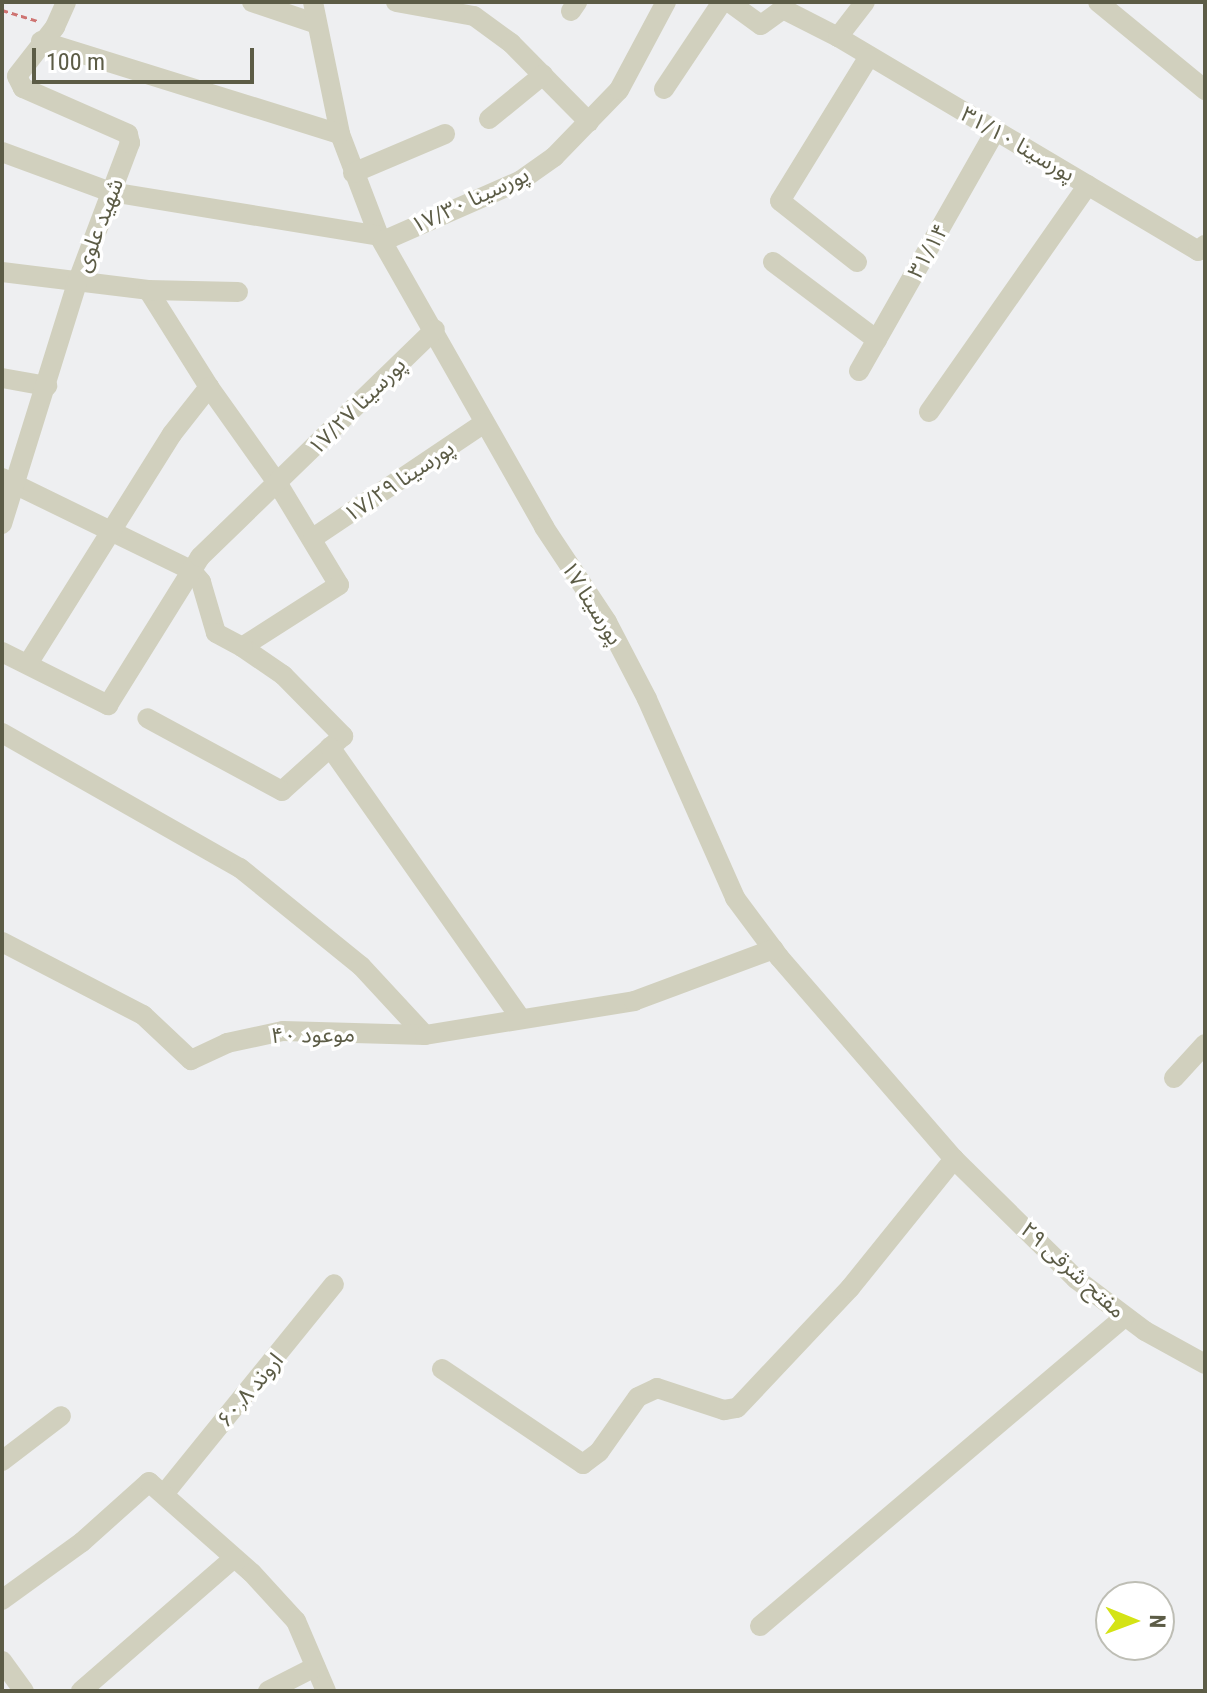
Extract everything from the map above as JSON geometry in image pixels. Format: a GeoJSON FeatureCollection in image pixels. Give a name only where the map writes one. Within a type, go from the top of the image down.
{"type":"FeatureCollection","features":[{"type":"Feature","properties":{"kind":"street","name":"شهید علوی"},"geometry":{"type":"LineString","coordinates":[[2,524],[9,480],[47,386],[77,283],[111,192],[128,134],[23,88],[17,76],[48,34],[66,2]]}},
{"type":"Feature","properties":{"kind":"street"},"geometry":{"type":"LineString","coordinates":[[252,2],[314,23]]}},
{"type":"Feature","properties":{"kind":"street","name":"پورسینا ۱۷"},"geometry":{"type":"LineString","coordinates":[[313,2],[314,23],[340,134],[381,238],[435,329],[484,423],[607,622],[735,898],[774,949],[954,1159]]}},
{"type":"Feature","properties":{"kind":"street"},"geometry":{"type":"LineString","coordinates":[[396,2],[478,9],[589,122]]}},
{"type":"Feature","properties":{"kind":"street","name":"پورسینا ۱۷/۳۰"},"geometry":{"type":"LineString","coordinates":[[381,238],[520,181],[554,157],[619,90],[666,2]]}},
{"type":"Feature","properties":{"kind":"street"},"geometry":{"type":"LineString","coordinates":[[664,89],[722,2]]}},
{"type":"Feature","properties":{"kind":"street","name":"پورسینا ۳۱/۱۰"},"geometry":{"type":"LineString","coordinates":[[729,2],[761,25],[783,9],[838,37],[868,58],[1202,248]]}},
{"type":"Feature","properties":{"kind":"street"},"geometry":{"type":"LineString","coordinates":[[1098,2],[1205,90]]}},
{"type":"Feature","properties":{"kind":"street"},"geometry":{"type":"LineString","coordinates":[[838,37],[861,3]]}},
{"type":"Feature","properties":{"kind":"street"},"geometry":{"type":"LineString","coordinates":[[48,34],[340,134]]}},
{"type":"Feature","properties":{"kind":"street"},"geometry":{"type":"LineString","coordinates":[[857,262],[780,201],[868,58]]}},
{"type":"Feature","properties":{"kind":"street"},"geometry":{"type":"LineString","coordinates":[[489,119],[543,75]]}},
{"type":"Feature","properties":{"kind":"street","name":"۳۱/۱۴"},"geometry":{"type":"LineString","coordinates":[[859,371],[996,130]]}},
{"type":"Feature","properties":{"kind":"street"},"geometry":{"type":"LineString","coordinates":[[353,173],[445,134]]}},
{"type":"Feature","properties":{"kind":"street"},"geometry":{"type":"LineString","coordinates":[[2,152],[111,192],[381,238]]}},
{"type":"Feature","properties":{"kind":"street"},"geometry":{"type":"LineString","coordinates":[[929,412],[1088,185]]}},
{"type":"Feature","properties":{"kind":"street"},"geometry":{"type":"LineString","coordinates":[[773,262],[877,340]]}},
{"type":"Feature","properties":{"kind":"street"},"geometry":{"type":"LineString","coordinates":[[2,272],[148,290],[238,292]]}},
{"type":"Feature","properties":{"kind":"street"},"geometry":{"type":"LineString","coordinates":[[148,290],[209,387],[313,538],[339,585],[242,647]]}},
{"type":"Feature","properties":{"kind":"street","name":"پورسینا ۱۷/۲۷"},"geometry":{"type":"LineString","coordinates":[[29,662],[108,705],[191,570],[435,329]]}},
{"type":"Feature","properties":{"kind":"street"},"geometry":{"type":"LineString","coordinates":[[2,378],[47,386]]}},
{"type":"Feature","properties":{"kind":"street"},"geometry":{"type":"LineString","coordinates":[[2,652],[29,662],[109,531],[209,387]]}},
{"type":"Feature","properties":{"kind":"street","name":"پورسینا ۱۷/۲۹"},"geometry":{"type":"LineString","coordinates":[[313,538],[484,423]]}},
{"type":"Feature","properties":{"kind":"street"},"geometry":{"type":"LineString","coordinates":[[9,480],[191,570],[201,582],[216,633],[283,675],[342,734],[278,792],[147,718]]}},
{"type":"Feature","properties":{"kind":"street"},"geometry":{"type":"LineString","coordinates":[[2,733],[240,868],[361,966],[425,1035],[519,1016],[634,1001],[774,949]]}},
{"type":"Feature","properties":{"kind":"street"},"geometry":{"type":"LineString","coordinates":[[330,747],[519,1016]]}},
{"type":"Feature","properties":{"kind":"street","name":"موعود ۴۰"},"geometry":{"type":"LineString","coordinates":[[2,942],[143,1015],[191,1060],[227,1043],[283,1031],[425,1035]]}},
{"type":"Feature","properties":{"kind":"street"},"geometry":{"type":"LineString","coordinates":[[1174,1078],[1205,1044]]}},
{"type":"Feature","properties":{"kind":"street"},"geometry":{"type":"LineString","coordinates":[[442,1369],[583,1464],[599,1452],[638,1397],[657,1388],[724,1410],[737,1408],[850,1288],[954,1159]]}},
{"type":"Feature","properties":{"kind":"street","name":"مفتح شرقی ۲۹"},"geometry":{"type":"LineString","coordinates":[[954,1159],[1076,1279],[1125,1317],[1205,1364]]}},
{"type":"Feature","properties":{"kind":"street","name":"اروند ۶۰٫۸"},"geometry":{"type":"LineString","coordinates":[[2,1600],[157,1488],[334,1284]]}},
{"type":"Feature","properties":{"kind":"street"},"geometry":{"type":"LineString","coordinates":[[760,1626],[1125,1317]]}},
{"type":"Feature","properties":{"kind":"street"},"geometry":{"type":"LineString","coordinates":[[2,1461],[61,1416]]}},
{"type":"Feature","properties":{"kind":"street"},"geometry":{"type":"LineString","coordinates":[[157,1488],[234,1558],[296,1621],[326,1691]]}},
{"type":"Feature","properties":{"kind":"street"},"geometry":{"type":"LineString","coordinates":[[81,1691],[234,1558]]}},
{"type":"Feature","properties":{"kind":"street"},"geometry":{"type":"LineString","coordinates":[[268,1691],[315,1667]]}},
{"type":"Feature","properties":{"kind":"path"},"geometry":{"type":"LineString","coordinates":[[2,10],[48,34]]}}]}
